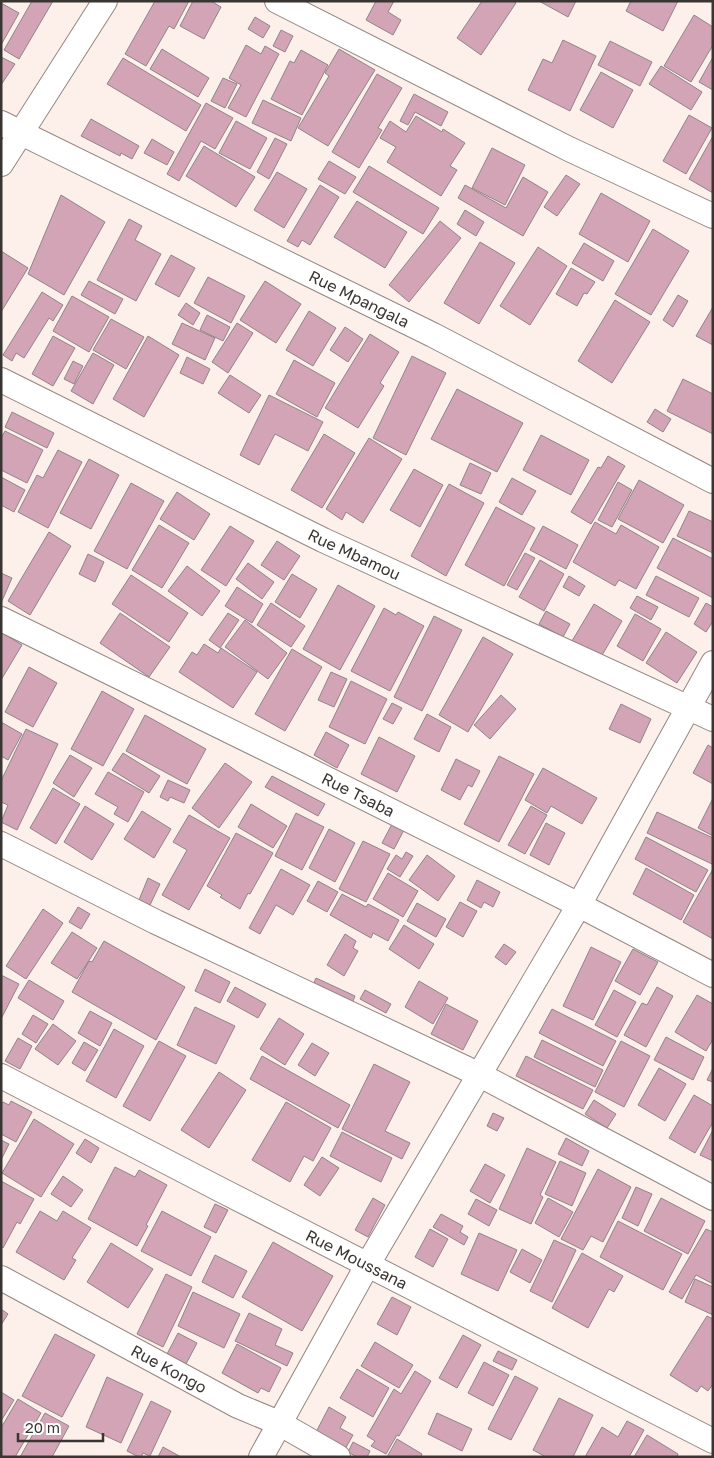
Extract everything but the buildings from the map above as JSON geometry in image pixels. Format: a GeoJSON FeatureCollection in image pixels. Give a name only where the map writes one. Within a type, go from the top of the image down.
{"type":"FeatureCollection","features":[{"type":"Feature","properties":{"kind":"street"},"geometry":{"type":"LineString","coordinates":[[1,164],[11,128],[105,1]]}},
{"type":"Feature","properties":{"kind":"street"},"geometry":{"type":"LineString","coordinates":[[277,1],[569,149],[713,216]]}},
{"type":"Feature","properties":{"kind":"street","name":"Rue Mpangala"},"geometry":{"type":"LineString","coordinates":[[11,128],[432,335],[713,481]]}},
{"type":"Feature","properties":{"kind":"street","name":"Rue Mbamou"},"geometry":{"type":"LineString","coordinates":[[1,380],[323,540],[561,651],[688,706],[713,719]]}},
{"type":"Feature","properties":{"kind":"street","name":"Rue Tsaba"},"geometry":{"type":"LineString","coordinates":[[1,619],[299,765],[713,975]]}},
{"type":"Feature","properties":{"kind":"street"},"geometry":{"type":"LineString","coordinates":[[261,1457],[368,1264],[579,906],[713,662]]}},
{"type":"Feature","properties":{"kind":"street"},"geometry":{"type":"LineString","coordinates":[[1,844],[156,922],[480,1075],[713,1198]]}},
{"type":"Feature","properties":{"kind":"street","name":"Rue Moussana"},"geometry":{"type":"LineString","coordinates":[[1,1076],[713,1441]]}},
{"type":"Feature","properties":{"kind":"street","name":"Rue Kongo"},"geometry":{"type":"LineString","coordinates":[[1,1278],[230,1401],[279,1423],[338,1457]]}}]}
